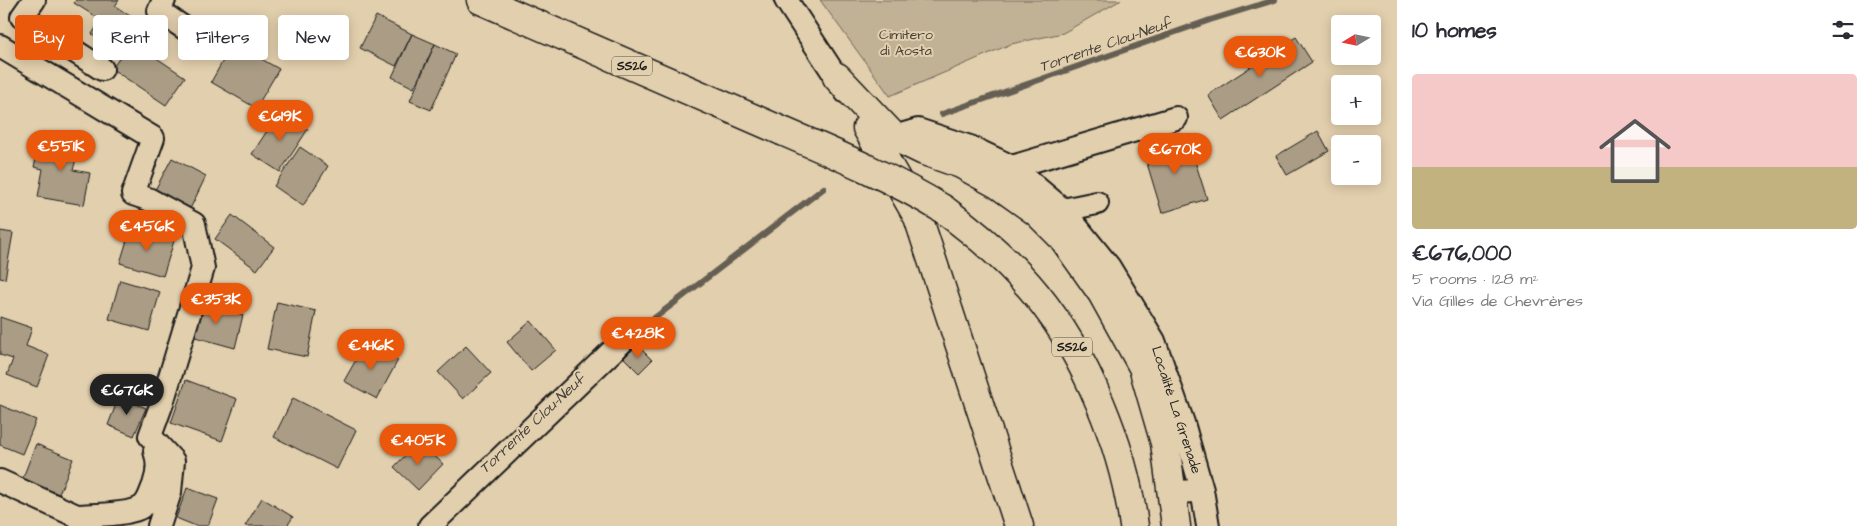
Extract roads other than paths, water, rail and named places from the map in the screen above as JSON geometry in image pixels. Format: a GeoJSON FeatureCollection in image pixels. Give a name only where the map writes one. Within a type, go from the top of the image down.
{"type":"FeatureCollection","features":[{"type":"Feature","properties":{"kind":"main road","name":"SS26"},"geometry":{"type":"LineString","coordinates":[[481,0],[874,171],[943,209],[975,232],[1036,294],[1077,356],[1096,394],[1111,432],[1134,526]]}},
{"type":"Feature","properties":{"kind":"main road"},"geometry":{"type":"LineString","coordinates":[[837,77],[879,135],[896,177],[918,217],[1019,526]]}},
{"type":"Feature","properties":{"kind":"main road"},"geometry":{"type":"LineString","coordinates":[[879,135],[961,164],[999,185],[1037,212],[1063,238],[1102,293],[1143,367],[1165,443],[1176,526]]}},
{"type":"Feature","properties":{"kind":"main road"},"geometry":{"type":"LineString","coordinates":[[896,177],[901,161],[905,157],[909,154],[924,151]]}},
{"type":"Feature","properties":{"kind":"street"},"geometry":{"type":"LineString","coordinates":[[34,0],[22,18],[102,69]]}},
{"type":"Feature","properties":{"kind":"street"},"geometry":{"type":"LineString","coordinates":[[164,0],[159,11],[178,24]]}},
{"type":"Feature","properties":{"kind":"street"},"geometry":{"type":"LineString","coordinates":[[786,0],[837,77]]}},
{"type":"Feature","properties":{"kind":"street"},"geometry":{"type":"LineString","coordinates":[[0,46],[153,138],[133,194],[194,224],[203,268],[162,403],[150,436],[158,460],[156,481],[150,496],[142,507],[127,512],[77,516]]}},
{"type":"Feature","properties":{"kind":"street"},"geometry":{"type":"LineString","coordinates":[[1012,167],[1176,118]]}},
{"type":"Feature","properties":{"kind":"street","name":"Localité La Grenade"},"geometry":{"type":"LineString","coordinates":[[879,135],[918,130],[970,147],[1012,167],[1063,210],[1109,267],[1154,341],[1183,422],[1202,490],[1208,526]]}},
{"type":"Feature","properties":{"kind":"street"},"geometry":{"type":"LineString","coordinates":[[1063,210],[1097,203]]}},
{"type":"Feature","properties":{"kind":"street"},"geometry":{"type":"LineString","coordinates":[[430,526],[629,335]]}},
{"type":"Feature","properties":{"kind":"street"},"geometry":{"type":"LineString","coordinates":[[150,436],[173,461],[170,492],[159,526]]}},
{"type":"Feature","properties":{"kind":"street"},"geometry":{"type":"LineString","coordinates":[[0,481],[99,526]]}},
{"type":"Feature","properties":{"kind":"street","name":"Localité La Grenade"},"geometry":{"type":"LineString","coordinates":[[1172,494],[1202,490]]}},
{"type":"Feature","properties":{"kind":"waterway","name":"Torrente Clou-Neuf"},"geometry":{"type":"LineString","coordinates":[[942,114],[1210,20],[1275,0]]}},
{"type":"Feature","properties":{"kind":"waterway","name":"Torrente Clou-Neuf"},"geometry":{"type":"LineString","coordinates":[[635,340],[652,320],[824,188]]}},
{"type":"Feature","properties":{"kind":"park label","name":"Cimitero di Aosta"},"geometry":{"type":"Point","coordinates":[906,43]}}]}
